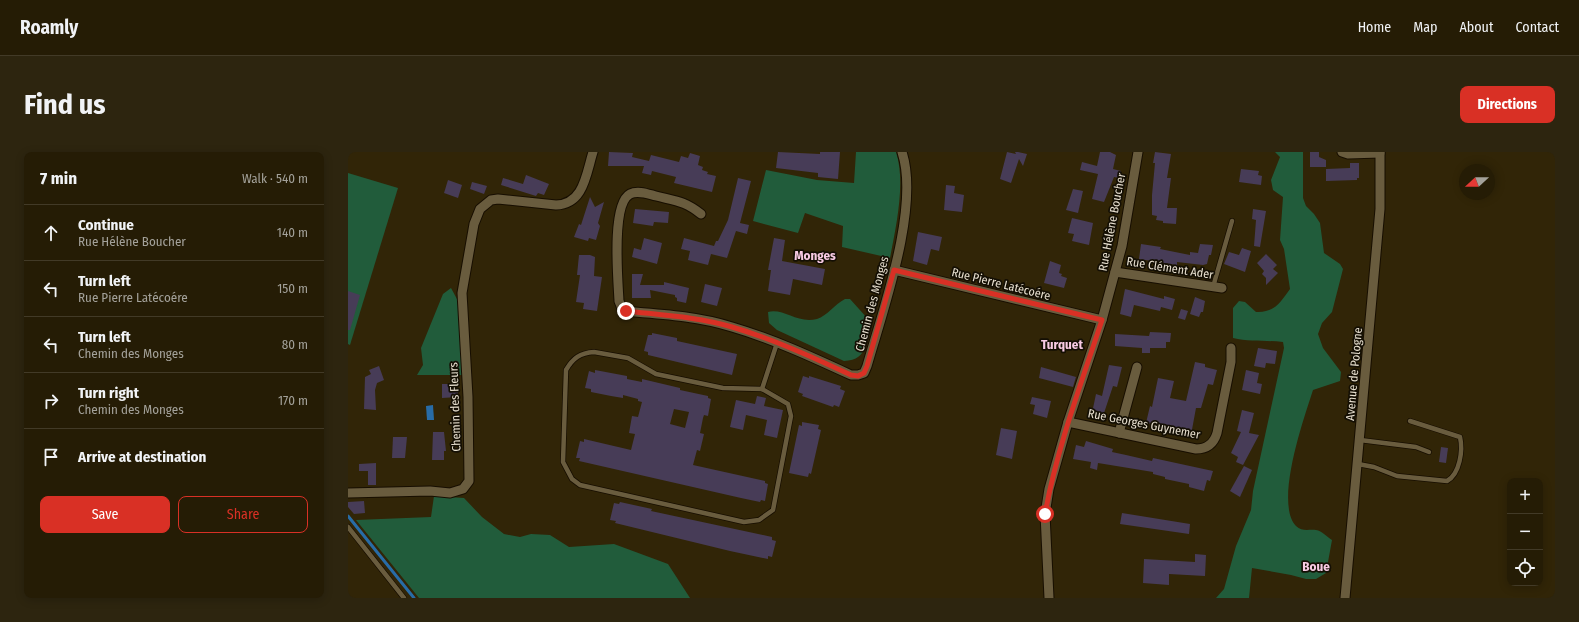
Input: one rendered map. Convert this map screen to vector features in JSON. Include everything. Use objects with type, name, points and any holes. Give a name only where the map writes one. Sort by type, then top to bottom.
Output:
[{"type":"street","name":"Chemin des Fleurs","points":[[348,493],[430,491],[450,493],[463,489],[469,480],[468,397],[462,293],[474,224],[480,209],[491,200],[498,199],[556,205],[564,205],[572,202],[582,190],[594,152]]},
{"type":"street","name":"Chemin des Monges","points":[[701,214],[687,204],[637,192],[628,195],[623,201],[618,219],[618,301],[623,311],[694,319],[731,326],[777,343],[851,375],[858,376],[864,373],[894,270],[905,216],[906,170],[902,152]]},
{"type":"street","name":"Rue Hélène Boucher","points":[[1049,598],[1045,514],[1049,489],[1068,422],[1102,320],[1122,246],[1138,152]]},
{"type":"street","points":[[1342,152],[1368,154],[1380,152]]},
{"type":"street","name":"Avenue de Pologne","points":[[1345,598],[1380,209],[1380,152]]},
{"type":"street","name":"Rue Pierre Latécoére","points":[[894,270],[1102,320]]},
{"type":"street","name":"Rue Clément Ader","points":[[1115,272],[1217,288]]},
{"type":"street","name":"Rue Georges Guynemer","points":[[1068,422],[1196,449],[1208,447],[1212,443],[1217,433],[1231,362],[1231,348]]},
{"type":"street","points":[[1119,432],[1137,367]]},
{"type":"lane","points":[[1217,288],[1232,221]]},
{"type":"lane","points":[[762,389],[777,343]]},
{"type":"lane","points":[[594,352],[628,358],[656,374],[723,388],[762,389],[788,404],[791,416],[773,510],[758,520],[744,522],[580,485],[572,479],[563,462],[566,370],[570,362],[584,353],[594,352]]},
{"type":"lane","points":[[1358,464],[1374,467],[1397,476],[1447,481],[1452,478],[1457,469],[1460,437],[1410,421]]},
{"type":"lane","points":[[1360,440],[1416,447],[1429,452]]},
{"type":"lane","points":[[348,527],[404,598]]},
{"type":"green space","points":[[856,152],[896,152],[899,164],[900,191],[890,258],[842,247],[843,226],[805,213],[798,233],[753,221],[766,170],[817,180],[854,183]]},
{"type":"green space","points":[[1275,152],[1303,152],[1303,198],[1306,206],[1320,223],[1324,253],[1340,264],[1343,269],[1332,312],[1322,323],[1318,334],[1323,348],[1341,372],[1340,381],[1313,390],[1303,420],[1293,460],[1289,480],[1288,499],[1290,515],[1298,528],[1303,530],[1318,531],[1332,540],[1326,573],[1316,579],[1306,579],[1252,568],[1249,598],[1216,598],[1224,589],[1236,546],[1251,510],[1253,491],[1284,348],[1283,342],[1233,338],[1233,308],[1239,301],[1245,302],[1256,312],[1268,311],[1280,303],[1290,289],[1284,249],[1280,240],[1283,197],[1273,190],[1271,180],[1280,157]]},
{"type":"green space","points":[[348,173],[398,188],[350,345],[348,344]]},
{"type":"green space","points":[[451,288],[458,301],[464,375],[417,375],[423,365],[421,348],[443,294]]},
{"type":"green space","points":[[845,299],[850,299],[868,319],[865,347],[858,357],[852,360],[844,361],[777,330],[769,323],[768,312],[780,312],[797,318],[810,320],[817,319]]},
{"type":"green space","points":[[434,496],[464,498],[482,517],[504,534],[520,537],[531,534],[550,535],[569,547],[614,544],[668,564],[690,598],[419,598],[356,520],[431,517]]},
{"type":"water","points":[[433,405],[434,420],[427,420],[426,406]]},
{"type":"building","points":[[609,152],[633,153],[632,157],[649,161],[651,155],[679,162],[681,156],[688,158],[690,153],[700,156],[698,165],[703,167],[702,170],[708,172],[707,174],[716,176],[712,192],[674,183],[676,177],[652,171],[651,175],[642,173],[644,166],[608,166]]},
{"type":"building","points":[[778,152],[820,154],[820,152],[840,152],[838,179],[818,177],[818,173],[776,168]]},
{"type":"building","points":[[1007,152],[1027,154],[1023,166],[1019,159],[1011,183],[1000,179]]},
{"type":"building","points":[[1100,152],[1110,152],[1116,155],[1113,169],[1121,171],[1119,178],[1114,177],[1104,202],[1092,199],[1098,174],[1080,170],[1082,162],[1097,166]]},
{"type":"building","points":[[1155,152],[1171,154],[1167,178],[1171,178],[1167,208],[1177,208],[1176,224],[1163,223],[1163,221],[1156,220],[1157,216],[1152,215],[1155,163],[1153,163]]},
{"type":"building","points":[[1310,152],[1319,152],[1319,157],[1326,160],[1326,167],[1310,167]]},
{"type":"building","points":[[1350,163],[1359,163],[1359,178],[1357,178],[1357,180],[1326,181],[1326,169],[1350,168]]},
{"type":"building","points":[[1241,169],[1259,171],[1258,175],[1262,176],[1261,185],[1239,182]]},
{"type":"building","points":[[526,175],[549,184],[544,195],[538,193],[536,196],[501,185],[503,178],[523,184]]},
{"type":"building","points":[[738,178],[751,181],[740,223],[749,225],[747,234],[736,231],[727,258],[711,254],[708,265],[688,260],[690,251],[681,249],[684,238],[714,246],[716,241],[718,241],[728,220]]},
{"type":"building","points":[[448,180],[462,185],[458,198],[444,193]]},
{"type":"building","points":[[472,182],[487,186],[484,194],[470,189]]},
{"type":"building","points":[[946,185],[955,186],[954,193],[964,195],[962,212],[944,210]]},
{"type":"building","points":[[1073,189],[1083,191],[1078,213],[1066,210]]},
{"type":"building","points":[[590,197],[595,207],[604,202],[598,223],[600,226],[596,240],[589,238],[588,241],[574,237],[579,224],[581,225]]},
{"type":"building","points":[[635,209],[669,212],[668,223],[654,222],[653,226],[633,223]]},
{"type":"building","points":[[1253,209],[1266,211],[1260,247],[1254,246],[1256,220],[1252,219]]},
{"type":"building","points":[[1072,218],[1093,223],[1089,245],[1072,241],[1074,234],[1068,233]]},
{"type":"building","points":[[918,232],[942,237],[939,251],[931,249],[927,265],[913,261]]},
{"type":"building","points":[[644,238],[662,243],[657,264],[632,257],[634,248],[641,250]]},
{"type":"building","points":[[774,238],[785,240],[782,261],[825,269],[822,285],[793,279],[790,295],[768,291],[771,270],[768,270]]},
{"type":"building","points":[[1141,244],[1161,247],[1160,249],[1190,255],[1190,252],[1198,253],[1200,244],[1213,245],[1207,264],[1203,265],[1177,262],[1177,265],[1139,259]]},
{"type":"building","points":[[1242,248],[1251,251],[1245,272],[1224,264],[1229,252],[1239,255]]},
{"type":"building","points":[[1266,254],[1277,265],[1273,269],[1278,273],[1266,285],[1266,278],[1262,274],[1264,271],[1257,263]]},
{"type":"building","points":[[579,255],[590,255],[595,257],[594,276],[602,277],[597,311],[583,309],[584,303],[576,302],[580,275],[577,275]]},
{"type":"building","points":[[1050,261],[1061,265],[1059,273],[1062,274],[1061,276],[1067,278],[1064,288],[1044,283]]},
{"type":"building","points":[[632,274],[643,274],[640,285],[664,285],[664,282],[689,288],[686,303],[677,301],[675,295],[650,290],[651,298],[632,298]]},
{"type":"building","points":[[705,284],[722,288],[717,306],[701,302]]},
{"type":"building","points":[[1125,289],[1164,299],[1164,296],[1175,299],[1172,310],[1161,307],[1160,311],[1134,305],[1131,317],[1120,314]]},
{"type":"building","points":[[348,291],[360,295],[350,330],[348,330]]},
{"type":"building","points":[[1195,297],[1205,301],[1203,312],[1201,312],[1199,317],[1190,314]]},
{"type":"building","points":[[1181,309],[1188,311],[1185,320],[1178,318]]},
{"type":"building","points":[[1150,332],[1171,333],[1170,342],[1166,342],[1166,348],[1150,348],[1150,353],[1142,353],[1142,348],[1115,346],[1115,334],[1149,336]]},
{"type":"building","points":[[652,333],[677,338],[677,341],[737,354],[732,375],[648,355],[648,352],[644,351],[648,335],[652,335]]},
{"type":"building","points":[[1258,348],[1277,351],[1275,364],[1266,363],[1265,368],[1254,366]]},
{"type":"building","points":[[1195,362],[1205,364],[1205,367],[1217,370],[1213,385],[1208,384],[1201,408],[1196,408],[1191,435],[1146,423],[1150,406],[1152,407],[1158,378],[1174,381],[1170,398],[1186,401]]},
{"type":"building","points":[[1109,365],[1122,367],[1117,387],[1113,386],[1103,416],[1092,413],[1096,394],[1102,396]]},
{"type":"building","points":[[379,366],[384,380],[377,383],[375,390],[376,410],[364,409],[365,377],[371,374],[369,370]]},
{"type":"building","points":[[1041,367],[1076,377],[1073,387],[1039,378]]},
{"type":"building","points":[[595,370],[627,376],[627,379],[642,382],[642,379],[708,396],[708,398],[711,399],[708,416],[704,415],[703,418],[700,433],[704,434],[700,451],[697,450],[693,465],[765,481],[765,483],[768,484],[765,501],[761,500],[760,502],[741,498],[579,461],[580,458],[576,458],[580,441],[584,442],[584,439],[631,450],[635,434],[629,433],[632,416],[638,417],[642,402],[638,401],[638,399],[623,395],[623,398],[591,392],[591,389],[585,388],[589,371],[595,373]],"holes":[[[674,409],[689,412],[685,428],[670,424]]]},
{"type":"building","points":[[1246,370],[1259,373],[1257,383],[1262,384],[1260,394],[1242,390]]},
{"type":"building","points":[[803,376],[809,378],[809,376],[841,386],[840,389],[845,391],[839,407],[834,405],[833,407],[802,396],[803,394],[798,392]]},
{"type":"building","points":[[442,384],[452,384],[453,389],[458,389],[458,397],[442,398]]},
{"type":"building","points":[[757,396],[766,398],[764,406],[783,410],[777,438],[764,435],[767,420],[746,415],[743,430],[730,427],[736,400],[755,404]]},
{"type":"building","points":[[1032,397],[1051,401],[1047,418],[1033,414],[1035,405],[1030,404]]},
{"type":"building","points":[[1242,410],[1254,413],[1249,433],[1259,435],[1243,465],[1236,462],[1238,457],[1231,453],[1241,432],[1237,431]]},
{"type":"building","points":[[802,422],[819,425],[818,429],[821,430],[811,474],[809,473],[808,477],[789,473],[799,425],[802,426]]},
{"type":"building","points":[[1001,428],[1017,431],[1012,459],[996,455]]},
{"type":"building","points":[[433,432],[444,432],[446,451],[444,451],[444,460],[432,460]]},
{"type":"building","points":[[393,437],[407,437],[405,458],[392,458]]},
{"type":"building","points":[[1086,441],[1113,449],[1112,452],[1152,461],[1153,458],[1213,471],[1210,481],[1207,480],[1204,491],[1189,487],[1189,484],[1165,479],[1165,477],[1153,474],[1153,472],[1098,463],[1097,470],[1090,468],[1091,462],[1073,459],[1076,445],[1084,447]]},
{"type":"building","points":[[1441,447],[1448,448],[1446,463],[1439,462]]},
{"type":"building","points":[[376,463],[376,485],[368,485],[368,471],[359,471],[359,464]]},
{"type":"building","points":[[1244,466],[1252,470],[1240,497],[1230,491]]},
{"type":"building","points":[[364,501],[365,513],[354,514],[348,507],[348,502]]},
{"type":"building","points":[[620,502],[652,509],[651,511],[772,537],[772,540],[776,541],[772,557],[768,556],[768,559],[730,551],[615,523],[616,521],[610,520],[614,503],[619,504]]},
{"type":"building","points":[[1122,513],[1190,524],[1189,534],[1120,524]]},
{"type":"building","points":[[1195,554],[1206,555],[1205,576],[1169,574],[1169,585],[1143,583],[1144,559],[1195,562]]},
{"type":"waterway","points":[[348,516],[414,598]]},
{"type":"district","name":"Monges","points":[[815,255]]},
{"type":"district","name":"Turquet","points":[[1062,344]]},
{"type":"district","name":"Boue","points":[[1316,566]]},
{"type":"route","points":[[626,311],[694,319],[731,326],[795,349],[851,375],[858,376],[864,373],[867,366],[894,270],[1102,320],[1068,422],[1049,489],[1045,514]]}]
